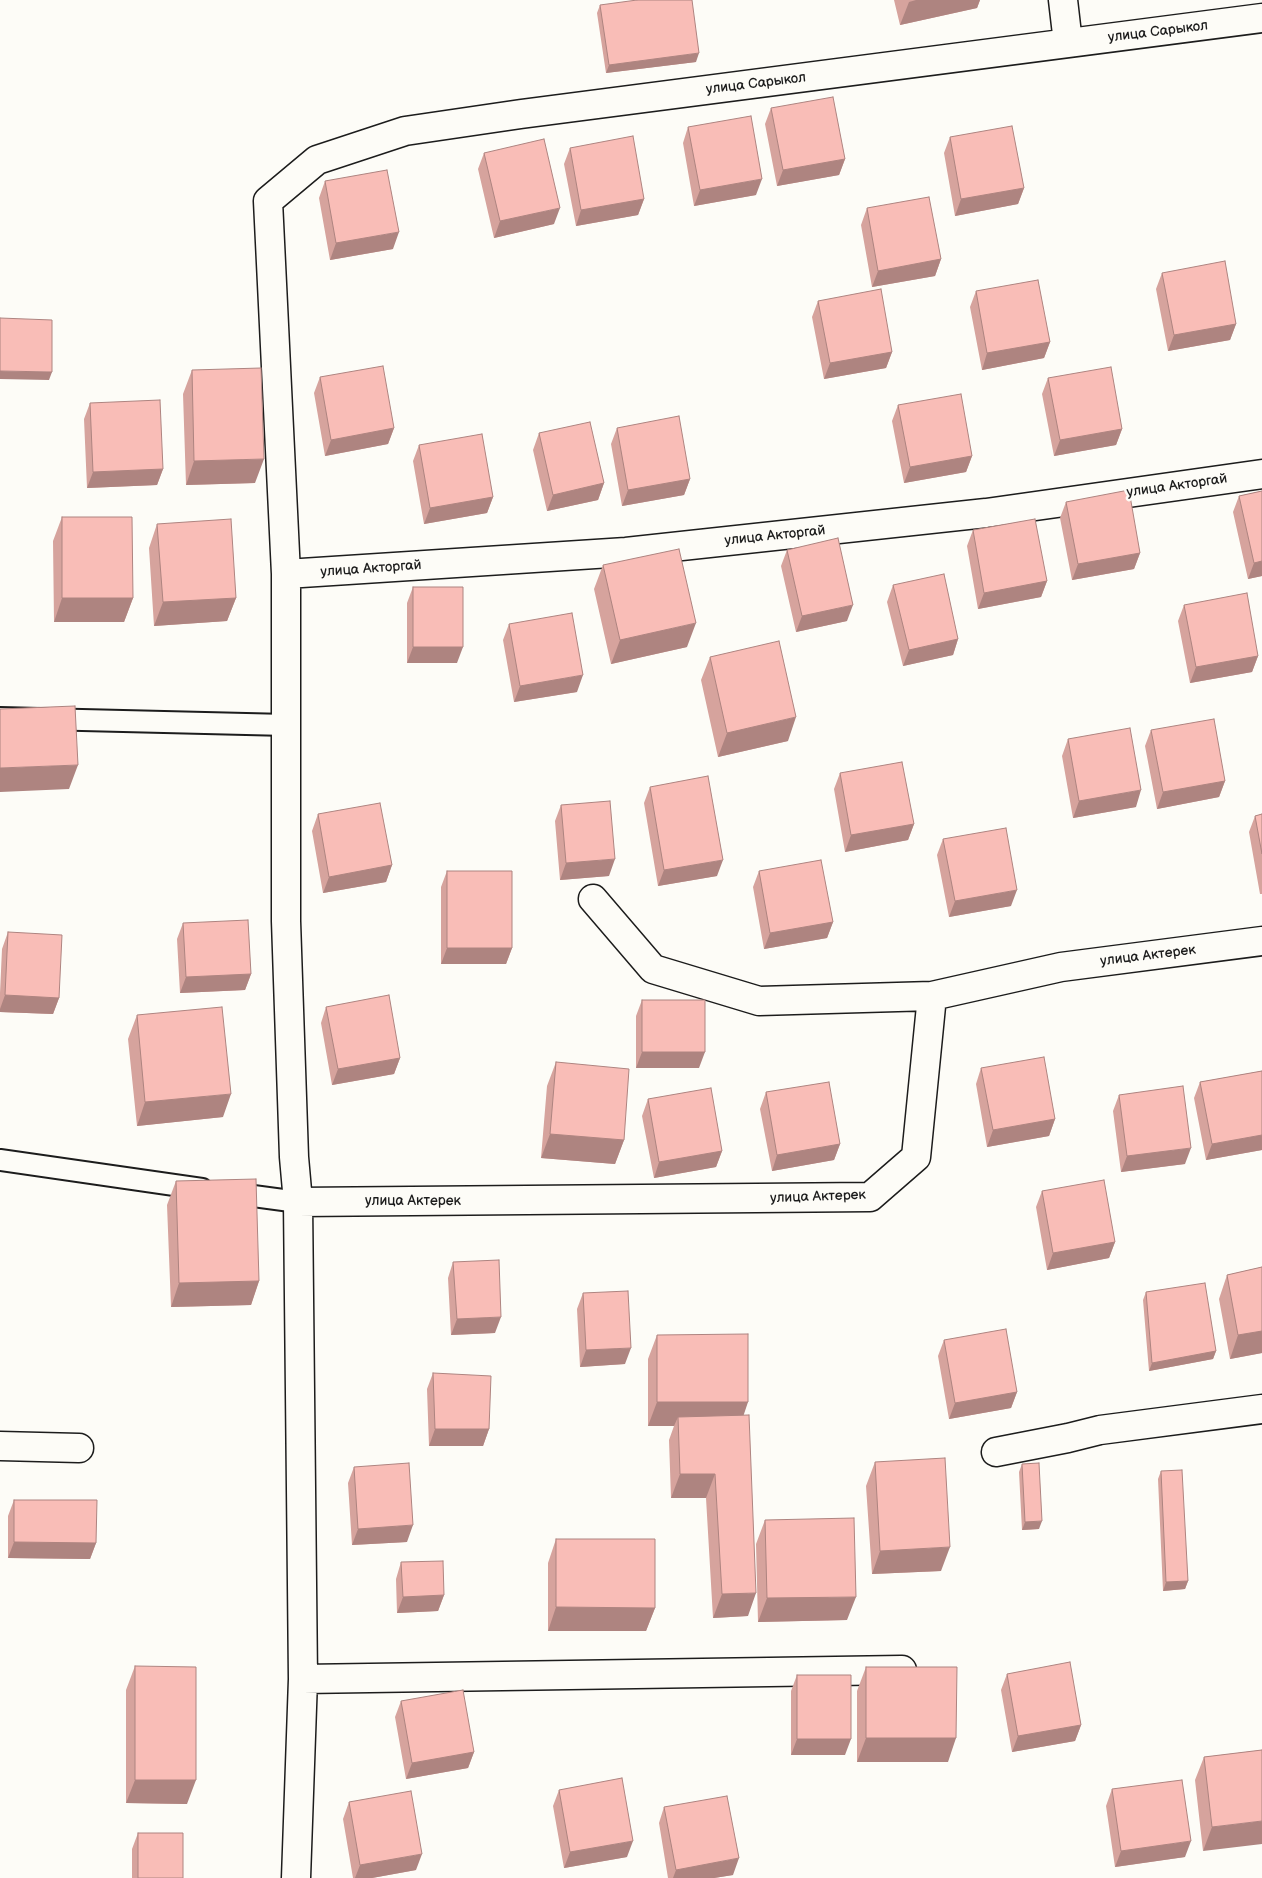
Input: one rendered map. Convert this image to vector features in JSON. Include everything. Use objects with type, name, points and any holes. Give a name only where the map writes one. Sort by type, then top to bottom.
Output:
[{"type":"street","points":[[1063,0],[1068,43]]},
{"type":"street","name":"улица Сарыкол","points":[[286,574],[268,201],[316,160],[405,131],[520,114],[1262,18]]},
{"type":"street","name":"улица Акторгай","points":[[286,574],[626,552],[986,513],[1262,474]]},
{"type":"street","points":[[286,574],[286,921],[294,1157],[298,1202],[304,1679],[296,1878]]},
{"type":"street","points":[[593,899],[653,969],[759,1002],[932,996]]},
{"type":"street","name":"улица Актерек","points":[[298,1202],[870,1197],[916,1157],[932,996],[1061,967],[1262,942]]},
{"type":"street","points":[[996,1452],[1100,1430],[1262,1409]]},
{"type":"street","points":[[0,1446],[79,1448]]},
{"type":"street","points":[[304,1679],[927,1669]]},
{"type":"lane","points":[[0,718],[287,725]]},
{"type":"lane","points":[[0,1160],[298,1202]]},
{"type":"building","points":[[637,0],[692,0],[699,53],[609,65],[600,5]]},
{"type":"building","points":[[833,97],[845,159],[783,170],[771,108]]},
{"type":"building","points":[[751,116],[762,179],[700,190],[688,127]]},
{"type":"building","points":[[1012,126],[1024,188],[961,199],[950,137]]},
{"type":"building","points":[[633,136],[644,199],[581,210],[570,148]]},
{"type":"building","points":[[544,139],[560,208],[500,221],[484,153]]},
{"type":"building","points":[[387,170],[399,232],[336,243],[325,181]]},
{"type":"building","points":[[929,197],[941,259],[878,271],[867,208]]},
{"type":"building","points":[[1225,261],[1236,324],[1174,335],[1162,273]]},
{"type":"building","points":[[1038,280],[1050,342],[987,353],[976,291]]},
{"type":"building","points":[[881,289],[892,352],[830,363],[818,301]]},
{"type":"building","points":[[0,318],[52,320],[52,372],[0,371]]},
{"type":"building","points":[[383,366],[394,428],[331,440],[320,377]]},
{"type":"building","points":[[1111,367],[1122,429],[1060,440],[1048,378]]},
{"type":"building","points":[[261,368],[264,459],[194,461],[192,370]]},
{"type":"building","points":[[961,394],[972,456],[910,467],[898,405]]},
{"type":"building","points":[[160,400],[163,469],[93,472],[90,403]]},
{"type":"building","points":[[679,416],[690,479],[628,490],[617,428]]},
{"type":"building","points":[[590,422],[604,483],[553,495],[539,433]]},
{"type":"building","points":[[482,434],[493,497],[430,508],[419,445]]},
{"type":"building","points":[[1129,490],[1140,553],[1078,564],[1066,502]]},
{"type":"building","points":[[1262,491],[1262,561],[1254,563],[1239,496]]},
{"type":"building","points":[[62,517],[132,517],[133,598],[62,598]]},
{"type":"building","points":[[231,519],[236,598],[163,602],[157,524]]},
{"type":"building","points":[[1035,519],[1047,581],[984,593],[973,530]]},
{"type":"building","points":[[838,538],[853,605],[802,616],[787,550]]},
{"type":"building","points":[[679,549],[696,623],[620,640],[603,565]]},
{"type":"building","points":[[944,574],[958,639],[909,650],[893,585]]},
{"type":"building","points":[[413,587],[463,587],[463,647],[413,647]]},
{"type":"building","points":[[1247,593],[1258,656],[1196,667],[1184,605]]},
{"type":"building","points":[[572,613],[583,675],[520,686],[509,624]]},
{"type":"building","points":[[779,641],[796,717],[727,733],[710,657]]},
{"type":"building","points":[[75,706],[78,765],[0,768],[0,709]]},
{"type":"building","points":[[1214,719],[1225,781],[1163,792],[1151,730]]},
{"type":"building","points":[[1130,728],[1141,790],[1079,801],[1068,739]]},
{"type":"building","points":[[902,762],[914,824],[851,835],[840,773]]},
{"type":"building","points":[[708,776],[723,860],[664,870],[650,787]]},
{"type":"building","points":[[610,801],[615,859],[566,863],[561,805]]},
{"type":"building","points":[[380,803],[392,865],[329,877],[318,814]]},
{"type":"building","points":[[1262,814],[1262,854],[1255,816]]},
{"type":"building","points":[[1006,828],[1017,890],[955,901],[943,839]]},
{"type":"building","points":[[821,860],[833,922],[770,933],[759,871]]},
{"type":"building","points":[[447,871],[512,871],[512,948],[447,948]]},
{"type":"building","points":[[248,920],[251,974],[186,977],[183,923]]},
{"type":"building","points":[[8,932],[62,935],[59,998],[5,995]]},
{"type":"building","points":[[389,995],[400,1058],[338,1069],[326,1007]]},
{"type":"building","points":[[642,1000],[705,1000],[705,1052],[642,1052]]},
{"type":"building","points":[[222,1007],[231,1094],[145,1102],[137,1015]]},
{"type":"building","points":[[1044,1057],[1055,1119],[993,1130],[981,1068]]},
{"type":"building","points":[[556,1062],[629,1069],[624,1140],[550,1134]]},
{"type":"building","points":[[1262,1071],[1262,1135],[1212,1144],[1200,1082]]},
{"type":"building","points":[[829,1082],[840,1144],[777,1155],[766,1092]]},
{"type":"building","points":[[1183,1086],[1191,1148],[1127,1156],[1119,1095]]},
{"type":"building","points":[[711,1088],[722,1151],[659,1162],[648,1099]]},
{"type":"building","points":[[256,1179],[259,1281],[179,1283],[176,1181]]},
{"type":"building","points":[[1104,1180],[1115,1242],[1053,1253],[1042,1191]]},
{"type":"building","points":[[499,1260],[501,1317],[457,1319],[453,1262]]},
{"type":"building","points":[[1262,1267],[1262,1331],[1238,1335],[1227,1275]]},
{"type":"building","points":[[1205,1283],[1216,1351],[1152,1363],[1146,1292]]},
{"type":"building","points":[[628,1291],[631,1348],[586,1350],[583,1293]]},
{"type":"building","points":[[1006,1329],[1017,1392],[955,1403],[944,1340]]},
{"type":"building","points":[[748,1334],[748,1402],[657,1402],[657,1335]]},
{"type":"building","points":[[433,1373],[491,1376],[489,1429],[435,1429]]},
{"type":"building","points":[[749,1415],[756,1593],[722,1594],[715,1474],[680,1474],[678,1417]]},
{"type":"building","points":[[945,1458],[950,1547],[880,1551],[875,1462]]},
{"type":"building","points":[[409,1463],[413,1525],[358,1529],[354,1467]]},
{"type":"building","points":[[1039,1463],[1042,1521],[1025,1522],[1022,1464]]},
{"type":"building","points":[[1182,1470],[1188,1581],[1166,1582],[1161,1471]]},
{"type":"building","points":[[14,1500],[97,1500],[96,1543],[14,1542]]},
{"type":"building","points":[[854,1518],[856,1597],[767,1598],[765,1520]]},
{"type":"building","points":[[556,1539],[655,1539],[655,1608],[556,1607]]},
{"type":"building","points":[[443,1561],[444,1595],[403,1597],[401,1562]]},
{"type":"building","points":[[1070,1662],[1081,1725],[1018,1736],[1007,1674]]},
{"type":"building","points":[[135,1666],[196,1667],[196,1780],[135,1780]]},
{"type":"building","points":[[866,1667],[957,1667],[956,1738],[866,1738]]},
{"type":"building","points":[[797,1675],[851,1675],[851,1739],[797,1739]]},
{"type":"building","points":[[463,1690],[474,1752],[412,1763],[401,1701]]},
{"type":"building","points":[[1262,1750],[1262,1821],[1212,1827],[1204,1757]]},
{"type":"building","points":[[622,1778],[633,1841],[570,1852],[559,1790]]},
{"type":"building","points":[[1182,1780],[1191,1841],[1121,1851],[1112,1789]]},
{"type":"building","points":[[411,1791],[422,1854],[360,1865],[349,1802]]},
{"type":"building","points":[[727,1796],[739,1858],[676,1870],[664,1807]]},
{"type":"building","points":[[138,1833],[183,1833],[183,1878],[138,1878]]}]
